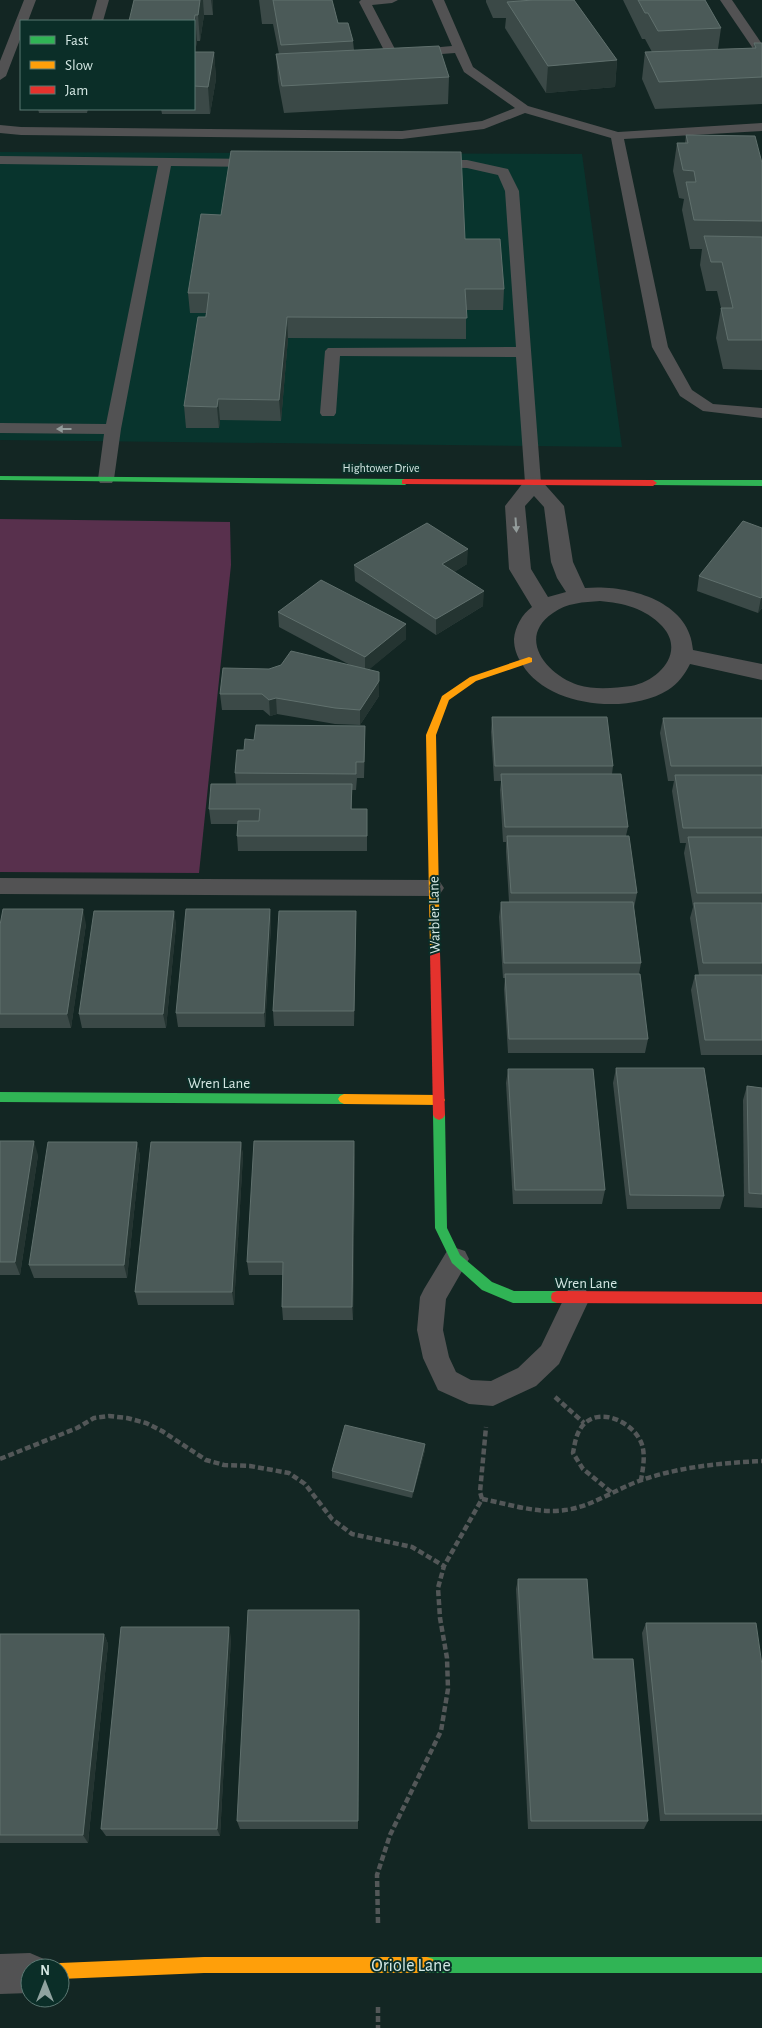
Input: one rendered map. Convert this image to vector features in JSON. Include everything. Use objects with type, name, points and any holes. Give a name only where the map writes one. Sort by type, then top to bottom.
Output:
[{"type":"street","name":"Hightower Drive","points":[[0,478],[533,483],[762,482]]},
{"type":"street","points":[[544,608],[520,569],[518,551],[515,506],[533,483],[554,506],[562,562],[568,578],[579,596]]},
{"type":"street","points":[[600,594],[627,598],[651,607],[670,620],[681,637],[683,655],[675,673],[656,687],[629,695],[599,696],[570,690],[545,677],[529,660],[524,641],[529,623],[544,608],[558,601],[579,596],[600,594]]},
{"type":"street","points":[[683,655],[762,672]]},
{"type":"street","name":"Warbler Lane","points":[[441,1228],[431,735],[445,698],[473,679],[529,660]]},
{"type":"street","name":"Wren Lane","points":[[0,1097],[439,1100]]},
{"type":"street","name":"Wren Lane","points":[[441,1228],[456,1259],[487,1286],[513,1298],[762,1298]]},
{"type":"street","name":"Oriole Lane","points":[[70,1972],[204,1966],[762,1966]]},
{"type":"street","points":[[0,1974],[20,1973]]},
{"type":"lane","points":[[23,20],[30,0]]},
{"type":"lane","points":[[98,20],[103,0]]},
{"type":"lane","points":[[392,0],[365,2],[392,55],[459,50]]},
{"type":"lane","points":[[438,0],[468,69],[524,109],[617,136],[762,127]]},
{"type":"lane","points":[[726,0],[758,47],[762,48]]},
{"type":"lane","points":[[0,76],[20,27]]},
{"type":"lane","points":[[6,62],[20,62]]},
{"type":"lane","points":[[0,129],[21,132],[402,135],[484,125],[524,109]]},
{"type":"lane","points":[[617,136],[660,347],[686,393],[709,408],[762,413]]},
{"type":"lane","points":[[0,160],[273,163]]},
{"type":"lane","points":[[106,479],[113,429],[165,162]]},
{"type":"lane","points":[[418,164],[467,164],[503,172],[512,191],[533,483]]},
{"type":"lane","points":[[328,413],[332,351],[524,352]]},
{"type":"lane","points":[[0,428],[113,429]]},
{"type":"lane","points":[[0,886],[433,888]]},
{"type":"lane","points":[[456,1259],[433,1297],[430,1330],[436,1358],[448,1381],[469,1392],[494,1394],[527,1377],[550,1355],[577,1298]]},
{"type":"path","points":[[378,2028],[377,1875],[390,1835],[441,1731],[448,1689],[447,1658],[440,1618],[438,1588],[444,1566],[482,1499],[480,1492],[487,1394]]},
{"type":"path","points":[[0,1459],[77,1428],[94,1418],[109,1416],[126,1418],[146,1423],[162,1431],[206,1460],[224,1465],[250,1466],[289,1473],[306,1484],[332,1519],[352,1534],[412,1547],[444,1566]]},
{"type":"path","points":[[611,1492],[583,1468],[573,1453],[576,1436],[584,1423],[600,1417],[616,1418],[630,1428],[641,1440],[645,1460],[641,1480]]},
{"type":"path","points":[[482,1499],[537,1510],[566,1510],[641,1480],[685,1468],[762,1461]]},
{"type":"shaded area","points":[[0,152],[582,154],[622,447],[0,440]]},
{"type":"shaded area","points":[[0,519],[230,522],[231,565],[199,873],[0,872]]},
{"type":"building","points":[[134,0],[200,0],[198,15],[195,15],[194,20],[129,20]]},
{"type":"building","points":[[273,0],[332,0],[338,23],[348,23],[353,41],[281,45]]},
{"type":"building","points":[[574,0],[617,60],[548,66],[507,2]]},
{"type":"building","points":[[638,0],[705,0],[721,28],[658,31]]},
{"type":"building","points":[[754,43],[762,43],[762,77],[659,82],[645,52],[756,48]]},
{"type":"building","points":[[439,46],[449,77],[282,86],[276,54]]},
{"type":"building","points":[[195,52],[214,52],[208,87],[195,86]]},
{"type":"building","points":[[686,135],[755,136],[762,163],[762,221],[694,220],[686,182],[696,182],[694,171],[683,170],[677,143],[688,143]]},
{"type":"building","points":[[231,151],[461,152],[465,239],[500,239],[504,289],[465,289],[467,318],[287,317],[279,400],[218,399],[217,407],[184,406],[198,317],[206,317],[209,293],[188,293],[201,214],[221,215]]},
{"type":"building","points":[[704,236],[762,237],[762,340],[728,340],[721,308],[733,308],[722,262],[711,262]]},
{"type":"building","points":[[743,521],[762,528],[761,598],[699,576]]},
{"type":"building","points":[[427,523],[468,549],[442,564],[484,591],[436,619],[354,565]]},
{"type":"building","points":[[321,580],[406,624],[365,657],[278,612]]},
{"type":"building","points":[[291,651],[379,672],[379,681],[360,710],[335,708],[276,698],[269,700],[262,694],[220,694],[223,668],[269,669],[281,665]]},
{"type":"building","points":[[492,717],[607,717],[613,766],[495,766]]},
{"type":"building","points":[[663,718],[762,718],[762,766],[671,766]]},
{"type":"building","points":[[256,725],[365,726],[364,762],[356,762],[356,774],[235,773],[237,750],[244,750],[245,739],[254,740]]},
{"type":"building","points":[[501,774],[621,774],[628,827],[505,827]]},
{"type":"building","points":[[675,775],[762,775],[762,828],[683,828]]},
{"type":"building","points":[[211,784],[352,784],[351,809],[367,809],[367,836],[237,836],[238,821],[259,821],[260,809],[209,809]]},
{"type":"building","points":[[507,836],[629,836],[637,893],[511,893]]},
{"type":"building","points":[[688,837],[762,837],[762,893],[697,893]]},
{"type":"building","points":[[501,902],[633,902],[641,963],[504,963]]},
{"type":"building","points":[[694,903],[762,903],[762,963],[703,963]]},
{"type":"building","points":[[3,909],[83,909],[67,1014],[0,1014],[0,925]]},
{"type":"building","points":[[186,909],[270,909],[264,1013],[176,1013]]},
{"type":"building","points":[[94,911],[174,911],[163,1014],[79,1014]]},
{"type":"building","points":[[279,911],[356,911],[354,1011],[273,1011]]},
{"type":"building","points":[[505,974],[640,974],[648,1039],[509,1039]]},
{"type":"building","points":[[695,975],[762,975],[762,1040],[705,1040]]},
{"type":"building","points":[[616,1068],[704,1068],[724,1196],[630,1195]]},
{"type":"building","points":[[508,1069],[593,1069],[605,1190],[515,1190]]},
{"type":"building","points":[[747,1086],[762,1088],[762,1194],[749,1193]]},
{"type":"building","points":[[0,1141],[34,1141],[15,1262],[0,1262]]},
{"type":"building","points":[[254,1141],[354,1141],[352,1307],[282,1307],[283,1262],[247,1262]]},
{"type":"building","points":[[48,1142],[137,1142],[124,1265],[29,1265]]},
{"type":"building","points":[[151,1142],[241,1142],[232,1292],[135,1292]]},
{"type":"building","points":[[345,1425],[425,1444],[413,1492],[332,1471]]},
{"type":"building","points":[[518,1579],[587,1579],[593,1659],[633,1659],[648,1821],[531,1821]]},
{"type":"building","points":[[248,1610],[359,1610],[358,1821],[237,1821]]},
{"type":"building","points":[[646,1623],[756,1623],[762,1665],[762,1814],[665,1814]]},
{"type":"building","points":[[121,1627],[229,1627],[217,1829],[101,1829]]},
{"type":"building","points":[[0,1634],[104,1634],[83,1835],[0,1835]]},
{"type":"traffic: fast","points":[[0,478],[405,482]]},
{"type":"traffic: fast","points":[[653,483],[762,483]]},
{"type":"traffic: fast","points":[[0,1097],[344,1099]]},
{"type":"traffic: fast","points":[[439,1115],[441,1228],[456,1259],[487,1286],[513,1297],[557,1297]]},
{"type":"traffic: fast","points":[[427,1965],[762,1965]]},
{"type":"traffic: slow","points":[[435,952],[431,735],[445,698],[473,679],[529,660]]},
{"type":"traffic: slow","points":[[344,1099],[439,1100]]},
{"type":"traffic: slow","points":[[70,1971],[204,1965],[427,1965]]},
{"type":"traffic: jam","points":[[405,482],[653,483]]},
{"type":"traffic: jam","points":[[435,952],[439,1115]]},
{"type":"traffic: jam","points":[[557,1297],[762,1298]]}]
